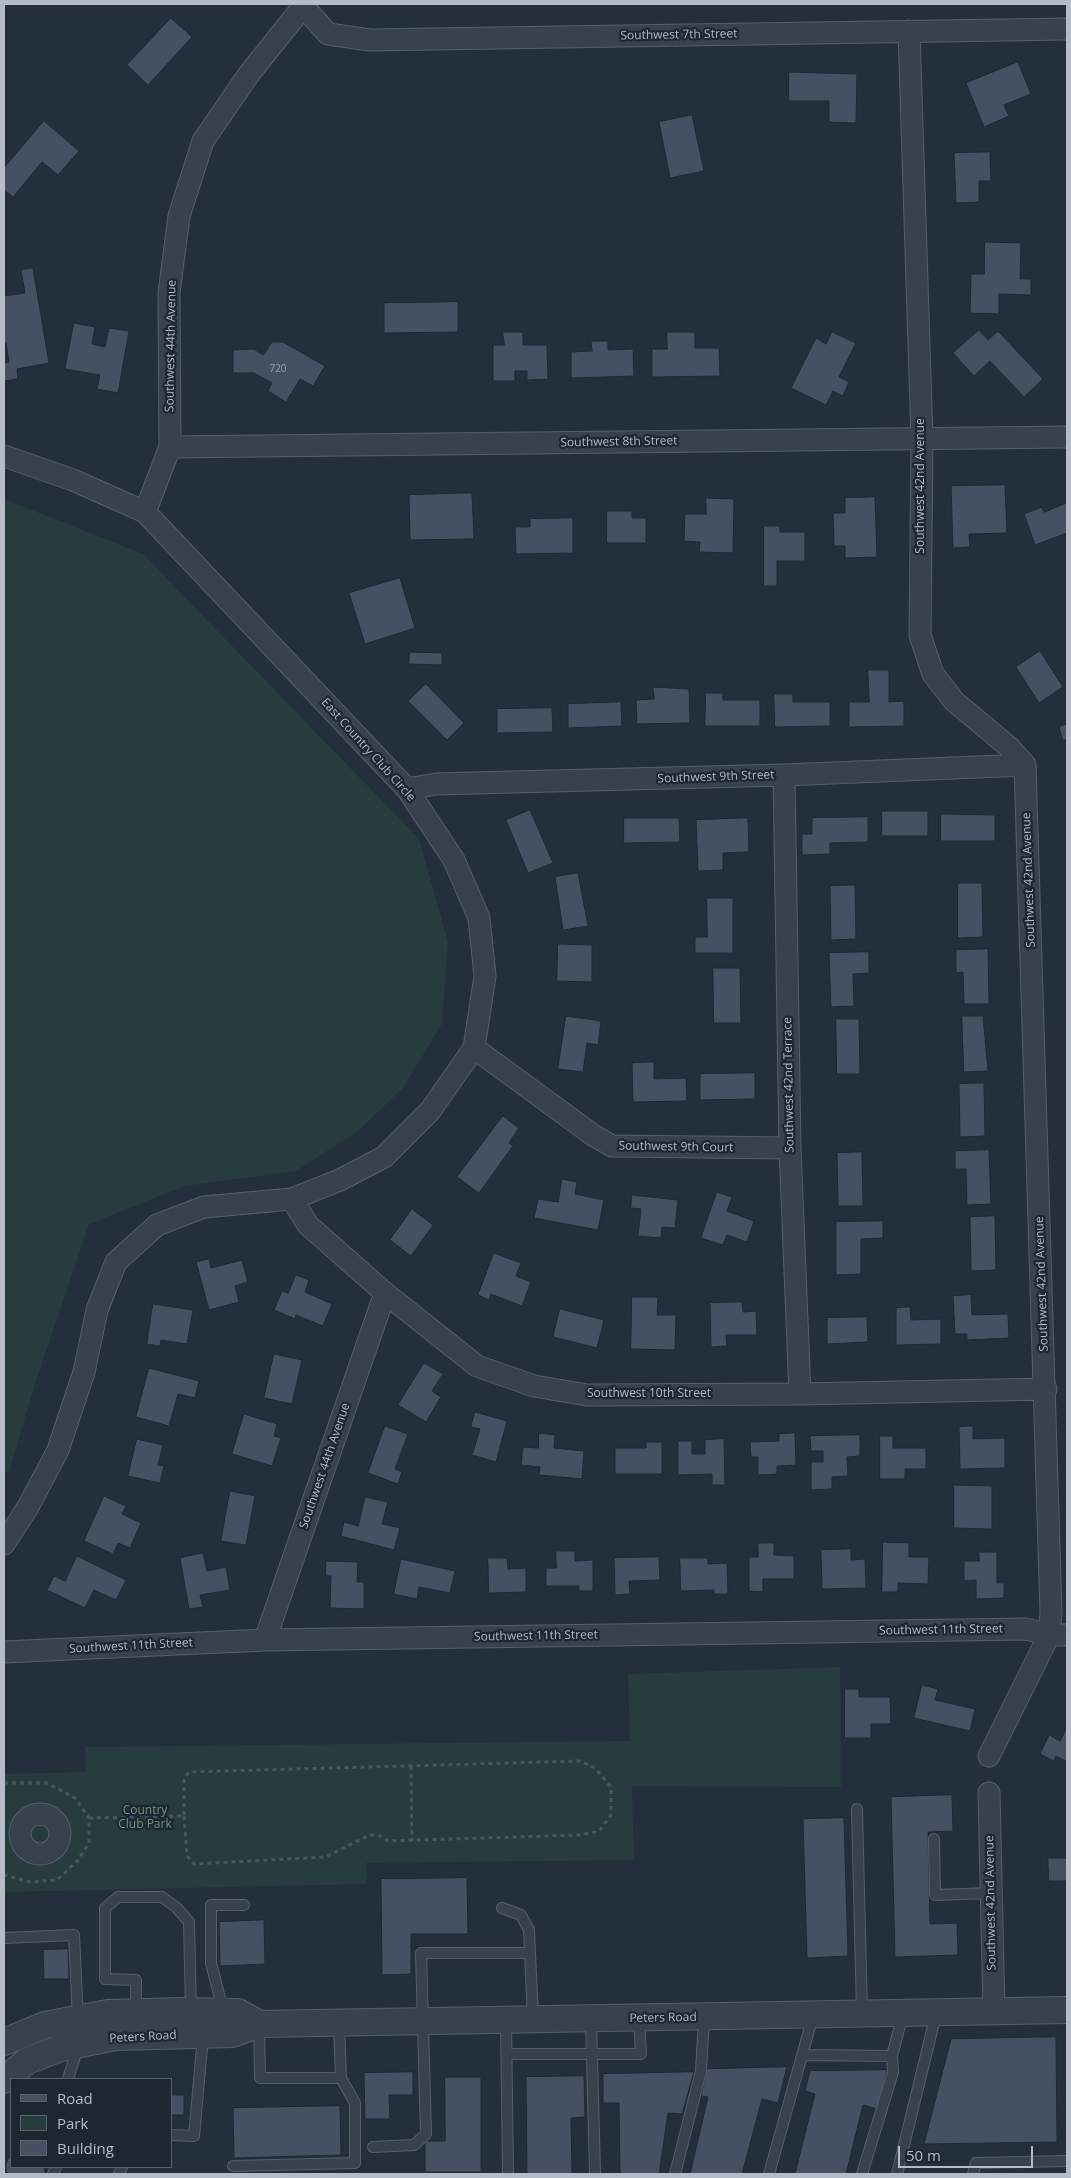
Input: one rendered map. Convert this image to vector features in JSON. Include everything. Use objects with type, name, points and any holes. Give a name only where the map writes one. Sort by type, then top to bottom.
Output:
[{"type":"street","name":"Southwest 7th Street","points":[[304,5],[328,34],[370,40],[1067,29]]},
{"type":"street","name":"Southwest 44th Avenue","points":[[145,512],[170,447],[169,293],[178,216],[203,141],[249,74],[304,5]]},
{"type":"street","name":"Southwest 42nd Avenue","points":[[909,31],[922,439],[920,635],[933,674],[954,701],[1010,748],[1026,765],[1046,1389],[1051,1613],[1058,1635],[989,1756]]},
{"type":"street","name":"Southwest 8th Street","points":[[170,447],[1067,437]]},
{"type":"street","name":"East Country Club Circle","points":[[4,456],[72,480],[145,512],[407,789],[454,860],[479,918],[485,976],[474,1048],[430,1110],[384,1157],[340,1180],[292,1199],[204,1207],[158,1225],[116,1262],[97,1310],[84,1372],[58,1450],[28,1507],[4,1544]]},
{"type":"street","name":"Southwest 9th Street","points":[[407,789],[436,784],[784,775],[1026,765]]},
{"type":"street","name":"Southwest 42nd Terrace","points":[[784,775],[790,1148],[800,1394]]},
{"type":"street","name":"Southwest 9th Court","points":[[474,1048],[593,1135],[612,1146],[790,1148]]},
{"type":"street","name":"Southwest 10th Street","points":[[292,1199],[308,1225],[385,1293],[477,1366],[534,1386],[587,1394],[800,1394],[1046,1389]]},
{"type":"street","name":"Southwest 44th Avenue","points":[[265,1640],[385,1293]]},
{"type":"street","name":"Southwest 11th Street","points":[[4,1652],[265,1640],[1026,1628],[1058,1635]]},
{"type":"street","name":"Southwest 42nd Avenue","points":[[989,1793],[994,2012]]},
{"type":"street","name":"Peters Road","points":[[4,2042],[46,2025],[115,2037],[232,2034],[259,2024],[1067,2010]]},
{"type":"street","name":"Peters Road","points":[[4,2080],[27,2061],[61,2048],[79,2031],[108,2013],[238,2012],[259,2024]]},
{"type":"lane","points":[[857,1809],[862,2014]]},
{"type":"lane","points":[[934,1838],[935,1896],[991,1893]]},
{"type":"lane","points":[[136,2012],[136,1980],[105,1979],[105,1908],[118,1897],[162,1897],[177,1908],[188,1922],[191,2011]]},
{"type":"lane","points":[[224,2011],[211,1963],[211,1905],[244,1905]]},
{"type":"lane","points":[[502,1908],[521,1915],[529,1930],[533,2020]]},
{"type":"lane","points":[[4,1938],[74,1935],[79,2031],[68,2078]]},
{"type":"lane","points":[[373,2146],[414,2145],[426,2134],[421,1953],[530,1953]]},
{"type":"lane","points":[[897,2174],[936,2013]]},
{"type":"lane","points":[[862,2174],[893,2072],[892,2056],[903,2014]]},
{"type":"lane","points":[[768,2174],[813,2015]]},
{"type":"lane","points":[[675,2174],[701,2071],[704,2017]]},
{"type":"lane","points":[[507,2054],[640,2054],[639,2018]]},
{"type":"lane","points":[[591,2019],[595,2174]]},
{"type":"lane","points":[[506,2020],[508,2174]]},
{"type":"lane","points":[[233,2166],[355,2163],[355,2102],[341,2078],[339,2023]]},
{"type":"lane","points":[[259,2024],[260,2078],[341,2078]]},
{"type":"lane","points":[[172,2135],[194,2136],[203,2035]]},
{"type":"lane","points":[[802,2055],[892,2056]]},
{"type":"lane","points":[[973,2174],[976,2163],[1067,2161]]},
{"type":"path","points":[[580,1761],[595,1768],[610,1787],[610,1815],[599,1831],[580,1835],[412,1841],[388,1841],[378,1835],[370,1835],[325,1857],[194,1864],[187,1856],[184,1816],[184,1780],[189,1772],[580,1761]]},
{"type":"path","points":[[411,1766],[412,1841]]},
{"type":"path","points":[[4,1783],[47,1783],[75,1798],[89,1818],[89,1843],[78,1860],[57,1880],[30,1882],[4,1875]]},
{"type":"path","points":[[89,1818],[184,1816]]},
{"type":"green space","points":[[4,499],[143,554],[419,839],[448,942],[442,1024],[402,1089],[358,1131],[296,1171],[184,1186],[89,1224],[34,1387],[10,1469],[4,1475]]},
{"type":"green space","name":"Country Club Park","points":[[840,1667],[841,1787],[632,1786],[634,1860],[366,1863],[367,1884],[4,1892],[4,1774],[86,1772],[85,1747],[630,1741],[628,1674]]},
{"type":"building","points":[[171,18],[192,37],[148,85],[127,65]]},
{"type":"building","points":[[1018,62],[1031,94],[1004,105],[1009,116],[984,127],[966,83]]},
{"type":"building","points":[[789,72],[857,74],[856,123],[829,122],[829,101],[789,101]]},
{"type":"building","points":[[692,115],[704,171],[670,178],[659,122]]},
{"type":"building","points":[[44,121],[79,151],[58,175],[42,162],[13,197],[4,190],[4,168]]},
{"type":"building","points":[[990,152],[991,181],[979,181],[979,202],[956,203],[954,153]]},
{"type":"building","points":[[985,242],[1021,243],[1020,279],[1031,279],[1031,295],[999,294],[999,314],[970,313],[971,274],[984,274]]},
{"type":"building","points":[[33,268],[49,363],[17,369],[18,379],[4,381],[4,363],[9,362],[6,343],[4,343],[4,296],[25,293],[21,270]]},
{"type":"building","points":[[458,302],[458,332],[384,333],[384,303]]},
{"type":"building","points":[[74,323],[95,327],[92,344],[105,347],[109,328],[129,331],[118,393],[97,389],[100,375],[65,369]]},
{"type":"building","points":[[979,330],[988,340],[998,331],[1043,379],[1024,397],[990,361],[974,376],[953,353]]},
{"type":"building","points":[[503,332],[523,332],[523,345],[547,345],[548,379],[527,380],[527,371],[515,371],[515,381],[493,381],[493,345],[504,345]]},
{"type":"building","points":[[667,332],[695,332],[695,348],[719,348],[720,376],[652,377],[652,349],[667,349]]},
{"type":"building","points":[[832,332],[856,343],[839,377],[849,382],[843,396],[833,391],[826,405],[791,388],[816,338],[826,344]]},
{"type":"building","points":[[591,341],[608,341],[608,350],[633,349],[634,376],[571,378],[571,352],[592,351]]},
{"type":"building","points":[[272,342],[283,342],[325,366],[313,386],[300,379],[286,402],[268,391],[272,383],[254,373],[233,373],[233,350],[254,349],[263,355]]},
{"type":"building","points":[[1005,485],[1007,533],[969,534],[970,547],[953,548],[951,486]]},
{"type":"building","points":[[472,493],[474,539],[410,540],[409,495]]},
{"type":"building","points":[[875,497],[877,557],[845,558],[845,546],[834,546],[833,513],[845,513],[845,498]]},
{"type":"building","points":[[706,498],[734,499],[733,553],[699,552],[700,542],[684,541],[685,514],[706,514]]},
{"type":"building","points":[[1067,503],[1067,533],[1035,545],[1024,514],[1042,507],[1044,512]]},
{"type":"building","points":[[607,511],[632,511],[632,518],[646,518],[646,543],[607,543]]},
{"type":"building","points":[[573,518],[573,553],[516,554],[515,527],[530,527],[530,519]]},
{"type":"building","points":[[764,526],[780,526],[780,532],[805,532],[805,561],[777,561],[777,586],[764,586]]},
{"type":"building","points":[[400,578],[415,628],[365,644],[349,593]]},
{"type":"building","points":[[1040,651],[1063,687],[1039,703],[1016,667]]},
{"type":"building","points":[[410,652],[442,653],[442,665],[409,664]]},
{"type":"building","points":[[868,670],[889,670],[889,702],[904,701],[904,726],[849,727],[849,702],[869,702]]},
{"type":"building","points":[[426,684],[464,723],[447,740],[408,701]]},
{"type":"building","points":[[653,687],[689,689],[690,723],[637,724],[636,700],[654,699]]},
{"type":"building","points":[[706,693],[723,693],[723,700],[760,700],[760,726],[705,726]]},
{"type":"building","points":[[774,694],[793,694],[793,702],[830,702],[830,726],[775,727]]},
{"type":"building","points":[[621,702],[622,726],[568,728],[568,704]]},
{"type":"building","points":[[552,708],[553,732],[497,733],[497,709]]},
{"type":"building","points":[[1067,724],[1067,739],[1063,741],[1059,727]]},
{"type":"building","points":[[530,810],[553,863],[528,873],[506,820]]},
{"type":"building","points":[[882,811],[928,811],[928,836],[882,836]]},
{"type":"building","points":[[941,814],[995,815],[995,841],[941,841]]},
{"type":"building","points":[[868,817],[868,842],[830,843],[830,854],[802,855],[802,834],[812,834],[812,818]]},
{"type":"building","points":[[624,818],[679,818],[680,842],[624,843]]},
{"type":"building","points":[[748,818],[749,852],[723,853],[723,870],[698,871],[696,820]]},
{"type":"building","points":[[578,873],[588,926],[563,930],[555,877]]},
{"type":"building","points":[[958,883],[982,883],[983,937],[958,938]]},
{"type":"building","points":[[855,885],[856,939],[831,940],[830,886]]},
{"type":"building","points":[[707,898],[733,898],[733,953],[695,953],[695,937],[707,937]]},
{"type":"building","points":[[558,944],[592,945],[592,982],[557,981]]},
{"type":"building","points":[[988,949],[989,1004],[964,1004],[963,972],[956,973],[956,950]]},
{"type":"building","points":[[869,952],[869,973],[853,974],[854,1006],[831,1007],[829,953]]},
{"type":"building","points":[[713,968],[740,968],[741,1023],[714,1023]]},
{"type":"building","points":[[566,1016],[601,1021],[598,1045],[587,1043],[583,1072],[558,1069]]},
{"type":"building","points":[[962,1016],[983,1016],[988,1071],[964,1072]]},
{"type":"building","points":[[836,1019],[859,1019],[860,1074],[837,1074]]},
{"type":"building","points":[[654,1062],[654,1079],[686,1078],[687,1101],[633,1102],[632,1063]]},
{"type":"building","points":[[755,1073],[755,1099],[700,1100],[700,1074]]},
{"type":"building","points":[[984,1083],[985,1136],[960,1137],[959,1084]]},
{"type":"building","points":[[503,1116],[519,1128],[509,1143],[513,1146],[479,1193],[457,1177]]},
{"type":"building","points":[[989,1150],[991,1204],[967,1205],[966,1169],[955,1169],[955,1151]]},
{"type":"building","points":[[862,1152],[863,1206],[838,1206],[837,1153]]},
{"type":"building","points":[[562,1179],[577,1182],[575,1194],[604,1200],[598,1230],[534,1218],[538,1199],[558,1202]]},
{"type":"building","points":[[717,1192],[732,1197],[727,1211],[754,1221],[747,1242],[727,1235],[723,1245],[701,1238]]},
{"type":"building","points":[[632,1195],[678,1200],[675,1228],[662,1227],[661,1238],[638,1236],[641,1209],[631,1208]]},
{"type":"building","points":[[412,1209],[433,1225],[411,1256],[390,1240]]},
{"type":"building","points":[[995,1216],[996,1270],[971,1271],[970,1217]]},
{"type":"building","points":[[883,1221],[883,1238],[861,1239],[861,1274],[836,1275],[836,1222]]},
{"type":"building","points":[[494,1253],[521,1263],[516,1276],[531,1282],[522,1306],[491,1294],[489,1300],[478,1295]]},
{"type":"building","points":[[209,1259],[211,1268],[242,1260],[248,1282],[235,1286],[239,1302],[209,1310],[196,1262]]},
{"type":"building","points":[[296,1275],[309,1280],[305,1292],[332,1304],[323,1326],[296,1315],[295,1319],[274,1310],[282,1291],[288,1293]]},
{"type":"building","points":[[971,1295],[972,1315],[1008,1314],[1009,1338],[967,1340],[967,1334],[955,1334],[953,1296]]},
{"type":"building","points":[[632,1297],[658,1297],[657,1315],[676,1315],[675,1350],[631,1349]]},
{"type":"building","points":[[742,1302],[743,1312],[756,1311],[757,1335],[726,1335],[727,1346],[711,1347],[710,1303]]},
{"type":"building","points":[[153,1304],[193,1310],[187,1344],[161,1340],[160,1346],[147,1344]]},
{"type":"building","points":[[910,1307],[911,1320],[941,1319],[941,1344],[896,1345],[896,1308]]},
{"type":"building","points":[[560,1309],[604,1320],[597,1348],[553,1337]]},
{"type":"building","points":[[867,1317],[868,1342],[827,1344],[827,1318]]},
{"type":"building","points":[[274,1354],[302,1360],[292,1404],[264,1398]]},
{"type":"building","points":[[424,1363],[443,1374],[432,1391],[441,1397],[426,1422],[398,1405]]},
{"type":"building","points":[[149,1368],[199,1381],[195,1398],[178,1394],[169,1426],[136,1417]]},
{"type":"building","points":[[475,1412],[507,1421],[496,1462],[472,1455],[480,1429],[471,1427]]},
{"type":"building","points":[[244,1414],[277,1424],[274,1436],[281,1438],[272,1466],[232,1454]]},
{"type":"building","points":[[385,1426],[408,1434],[395,1469],[402,1472],[398,1484],[368,1473]]},
{"type":"building","points":[[973,1426],[973,1439],[1005,1438],[1005,1468],[960,1469],[959,1427]]},
{"type":"building","points":[[539,1433],[555,1435],[554,1448],[584,1451],[582,1479],[539,1475],[540,1467],[521,1465],[523,1447],[538,1448]]},
{"type":"building","points":[[795,1433],[796,1465],[777,1466],[777,1474],[758,1475],[758,1457],[751,1457],[750,1442],[779,1441],[779,1434]]},
{"type":"building","points":[[860,1435],[860,1456],[847,1457],[848,1476],[832,1477],[832,1489],[811,1490],[811,1462],[823,1462],[823,1451],[811,1451],[810,1436]]},
{"type":"building","points":[[880,1436],[893,1436],[893,1448],[926,1448],[926,1469],[905,1469],[905,1479],[880,1479]]},
{"type":"building","points":[[137,1439],[163,1445],[158,1465],[164,1466],[160,1483],[128,1476]]},
{"type":"building","points":[[724,1439],[725,1485],[712,1485],[712,1474],[678,1475],[678,1441],[692,1441],[692,1454],[705,1454],[705,1440]]},
{"type":"building","points":[[646,1442],[662,1442],[662,1474],[615,1474],[615,1448],[646,1448]]},
{"type":"building","points":[[954,1485],[992,1486],[992,1529],[954,1528]]},
{"type":"building","points":[[230,1491],[255,1496],[246,1545],[221,1541]]},
{"type":"building","points":[[104,1496],[126,1506],[122,1514],[141,1523],[130,1548],[118,1543],[113,1554],[84,1541]]},
{"type":"building","points":[[365,1497],[388,1502],[382,1524],[400,1528],[394,1550],[341,1536],[344,1522],[358,1526]]},
{"type":"building","points":[[883,1542],[909,1543],[909,1557],[929,1557],[928,1584],[898,1583],[898,1592],[882,1592]]},
{"type":"building","points":[[758,1543],[774,1543],[774,1555],[794,1556],[794,1579],[763,1579],[763,1592],[749,1591],[749,1557],[758,1557]]},
{"type":"building","points":[[851,1549],[851,1560],[865,1559],[866,1588],[822,1589],[821,1550]]},
{"type":"building","points":[[556,1551],[575,1551],[575,1561],[593,1560],[593,1591],[579,1591],[579,1586],[546,1586],[546,1568],[556,1568]]},
{"type":"building","points":[[979,1552],[997,1552],[997,1583],[1004,1583],[1004,1598],[976,1599],[976,1580],[964,1581],[964,1561],[979,1561]]},
{"type":"building","points":[[203,1553],[207,1571],[226,1567],[230,1590],[200,1595],[203,1607],[189,1609],[180,1558]]},
{"type":"building","points":[[77,1556],[126,1580],[116,1600],[94,1590],[85,1608],[47,1590],[54,1576],[65,1581]]},
{"type":"building","points":[[659,1557],[660,1580],[629,1581],[630,1594],[615,1595],[614,1558]]},
{"type":"building","points":[[488,1558],[507,1558],[508,1569],[526,1568],[526,1592],[489,1593]]},
{"type":"building","points":[[680,1558],[708,1558],[708,1564],[727,1563],[728,1594],[714,1594],[714,1590],[681,1591]]},
{"type":"building","points":[[401,1559],[455,1571],[450,1593],[419,1587],[417,1599],[394,1594]]},
{"type":"building","points":[[326,1561],[358,1562],[357,1582],[364,1582],[364,1609],[330,1608],[331,1576],[326,1576]]},
{"type":"building","points":[[922,1685],[938,1689],[935,1700],[975,1709],[970,1731],[914,1718]]},
{"type":"building","points":[[845,1689],[859,1689],[859,1697],[890,1697],[891,1724],[871,1724],[871,1738],[845,1738]]},
{"type":"building","points":[[1067,1727],[1067,1762],[1056,1756],[1054,1761],[1040,1754],[1049,1735],[1060,1741]]},
{"type":"building","points":[[952,1795],[953,1831],[928,1832],[930,1924],[957,1923],[958,1955],[895,1957],[891,1797]]},
{"type":"building","points":[[844,1818],[848,1956],[807,1958],[803,1819]]},
{"type":"building","points":[[1048,1858],[1067,1858],[1067,1881],[1049,1881]]},
{"type":"building","points":[[467,1878],[468,1934],[411,1934],[411,1974],[382,1975],[381,1879]]},
{"type":"building","points":[[264,1920],[265,1964],[220,1966],[219,1922]]},
{"type":"building","points":[[68,1949],[69,1979],[44,1979],[43,1950]]},
{"type":"building","points":[[1056,2037],[1057,2142],[924,2144],[951,2039]]},
{"type":"building","points":[[787,2067],[778,2103],[762,2099],[742,2174],[690,2174],[708,2097],[701,2096],[707,2069]]},
{"type":"building","points":[[887,2070],[878,2109],[863,2105],[846,2174],[795,2174],[815,2094],[805,2091],[810,2071]]},
{"type":"building","points":[[413,2072],[413,2095],[389,2095],[390,2119],[365,2119],[364,2073]]},
{"type":"building","points":[[694,2072],[682,2114],[668,2113],[659,2174],[620,2174],[619,2103],[603,2103],[603,2074]]},
{"type":"building","points":[[584,2076],[585,2117],[571,2118],[572,2174],[527,2174],[526,2077]]},
{"type":"building","points":[[445,2077],[481,2077],[481,2172],[425,2172],[425,2141],[445,2141]]},
{"type":"building","points":[[172,2095],[184,2095],[184,2115],[172,2115]]},
{"type":"building","points":[[340,2106],[341,2155],[234,2158],[233,2108]]}]
